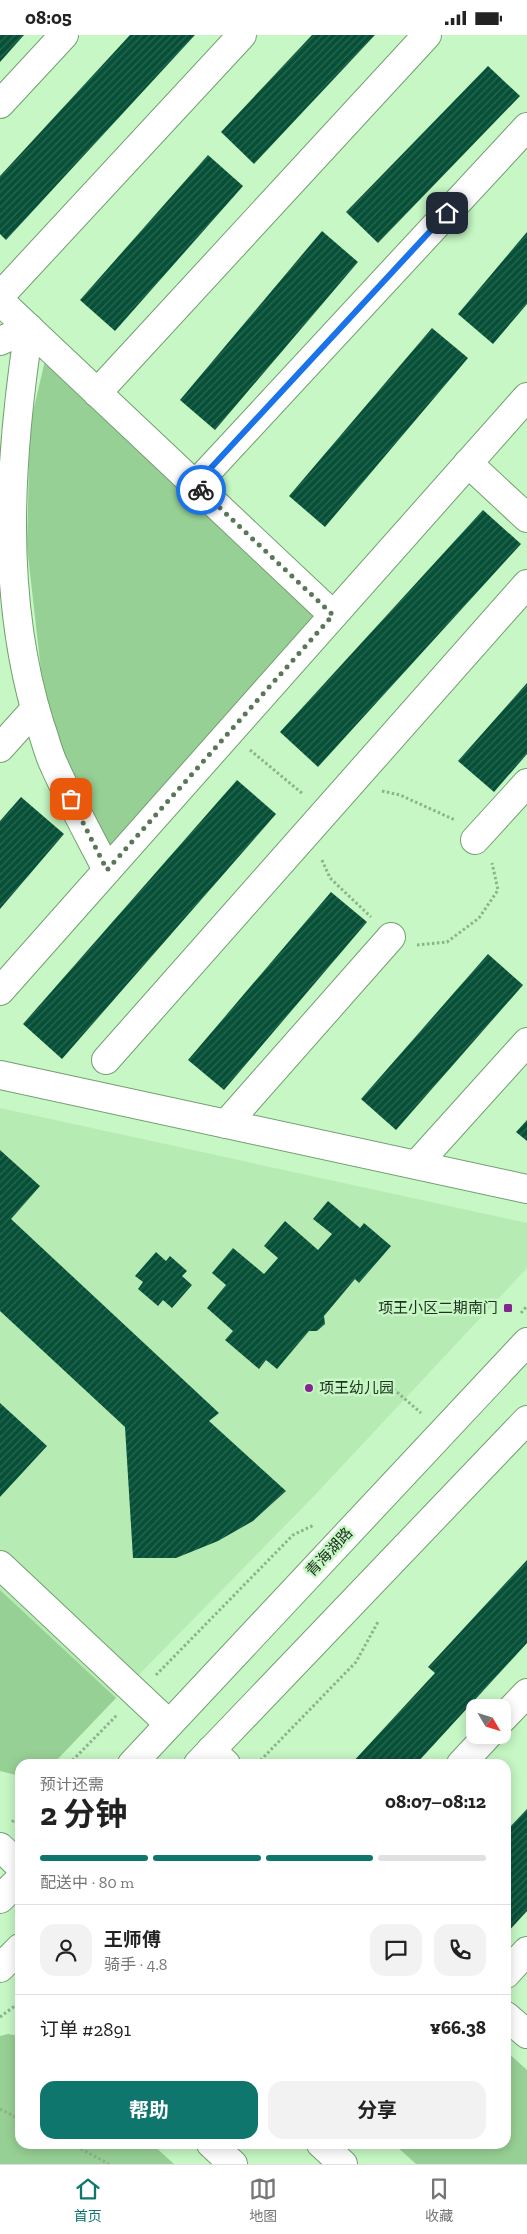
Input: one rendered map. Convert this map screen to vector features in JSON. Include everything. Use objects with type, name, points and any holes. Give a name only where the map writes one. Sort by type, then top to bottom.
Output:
[{"type":"main road","points":[[0,104],[64,35]]},
{"type":"main road","points":[[0,296],[242,35]]},
{"type":"main road","points":[[97,393],[427,35]]},
{"type":"main road","points":[[195,485],[527,127]]},
{"type":"main road","points":[[0,301],[333,615]]},
{"type":"main road","points":[[0,341],[29,328]]},
{"type":"main road","points":[[29,328],[5,512],[14,599],[28,687],[53,764],[107,870]]},
{"type":"main road","points":[[0,991],[527,397]]},
{"type":"main road","points":[[468,463],[527,518]]},
{"type":"main road","points":[[106,1060],[527,584]]},
{"type":"main road","points":[[0,748],[35,709]]},
{"type":"main road","points":[[475,840],[527,783]]},
{"type":"main road","points":[[226,1123],[391,937]]},
{"type":"main road","points":[[417,1164],[527,1043]]},
{"type":"main road","points":[[0,1075],[527,1189]]},
{"type":"main road","name":"青海湖路","points":[[137,1759],[520,1331]]},
{"type":"main road","points":[[212,1759],[527,1420]]},
{"type":"main road","points":[[0,1565],[169,1724]]},
{"type":"main road","points":[[511,1710],[527,1693]]},
{"type":"main road","points":[[466,1759],[480,1744]]},
{"type":"main road","points":[[0,1847],[15,1861]]},
{"type":"main road","points":[[0,1899],[15,1884]]},
{"type":"main road","points":[[511,1969],[527,1951]]},
{"type":"main road","points":[[511,2020],[527,2034]]},
{"type":"main road","points":[[216,2149],[233,2164]]},
{"type":"main road","points":[[326,2149],[343,2164]]},
{"type":"path","points":[[229,733],[316,822],[330,878],[391,937],[414,946],[447,942],[479,918],[498,890],[491,856],[452,817],[400,795],[349,785]]},
{"type":"path","points":[[520,1331],[527,1306]]},
{"type":"path","points":[[382,1379],[423,1415],[430,1409]]},
{"type":"path","points":[[74,1759],[293,1535],[315,1524]]},
{"type":"path","points":[[262,1759],[356,1662],[382,1615]]},
{"type":"path","points":[[0,2017],[15,2006]]},
{"type":"path","points":[[0,2109],[15,2116]]},
{"type":"path","points":[[81,2149],[109,2164]]},
{"type":"shaded area","points":[[46,356],[318,615],[109,850],[68,767],[43,688],[27,546],[30,425]]},
{"type":"shaded area","points":[[0,1108],[527,1223],[527,1268],[315,1495],[116,1698],[0,1590]]},
{"type":"shaded area","points":[[0,1590],[116,1698],[58,1759],[15,1759],[15,1775],[0,1771]]},
{"type":"shaded area","points":[[8,2034],[15,2035],[15,2149],[158,2149],[174,2164],[0,2164],[0,2036]]},
{"type":"shaded area","points":[[511,2056],[527,2070],[527,2164],[416,2164],[400,2149],[511,2149]]},
{"type":"building","points":[[0,35],[24,35],[0,62]]},
{"type":"building","points":[[130,35],[195,35],[6,240],[0,234],[0,176]]},
{"type":"building","points":[[312,35],[375,35],[254,164],[221,132]]},
{"type":"building","points":[[488,66],[520,96],[378,243],[346,212]]},
{"type":"building","points":[[208,155],[243,186],[115,331],[80,300]]},
{"type":"building","points":[[322,231],[358,262],[215,430],[180,400]]},
{"type":"building","points":[[527,232],[527,304],[493,344],[458,314]]},
{"type":"building","points":[[432,328],[468,358],[325,527],[289,496]]},
{"type":"building","points":[[483,510],[521,544],[318,767],[280,732]]},
{"type":"building","points":[[527,683],[527,754],[494,792],[458,761]]},
{"type":"building","points":[[237,780],[276,814],[62,1059],[23,1024]]},
{"type":"building","points":[[21,797],[64,834],[0,909],[0,821]]},
{"type":"building","points":[[331,892],[367,922],[224,1090],[188,1060]]},
{"type":"building","points":[[488,954],[523,985],[396,1130],[361,1099]]},
{"type":"building","points":[[527,1120],[527,1141],[516,1132]]},
{"type":"building","points":[[0,1150],[40,1186],[11,1219],[219,1413],[209,1421],[286,1491],[253,1521],[218,1541],[176,1558],[133,1558],[125,1427],[0,1311]]},
{"type":"building","points":[[328,1201],[360,1228],[364,1223],[391,1246],[359,1283],[355,1279],[324,1316],[325,1324],[317,1331],[309,1331],[277,1369],[266,1360],[259,1369],[225,1340],[233,1331],[207,1308],[226,1285],[212,1273],[233,1248],[264,1274],[278,1258],[264,1246],[285,1221],[318,1250],[332,1234],[313,1219]]},
{"type":"building","points":[[156,1252],[166,1261],[170,1256],[187,1271],[182,1276],[192,1285],[172,1308],[163,1300],[158,1306],[138,1289],[143,1282],[135,1276]]},
{"type":"building","points":[[0,1403],[47,1446],[0,1497]]},
{"type":"building","points":[[527,1560],[527,1643],[476,1699],[466,1699],[466,1709],[421,1759],[356,1759],[435,1673],[428,1667]]},
{"type":"building","points":[[527,1809],[527,1911],[511,1929],[511,1826]]},
{"type":"way so far","points":[[71,799],[107,870],[333,615],[201,490]]},
{"type":"place","name":"项王小区二期南门","points":[[508,1308]]},
{"type":"place","name":"项王幼儿园","points":[[309,1388]]},
{"type":"route","points":[[201,490],[195,485],[447,213]]}]
